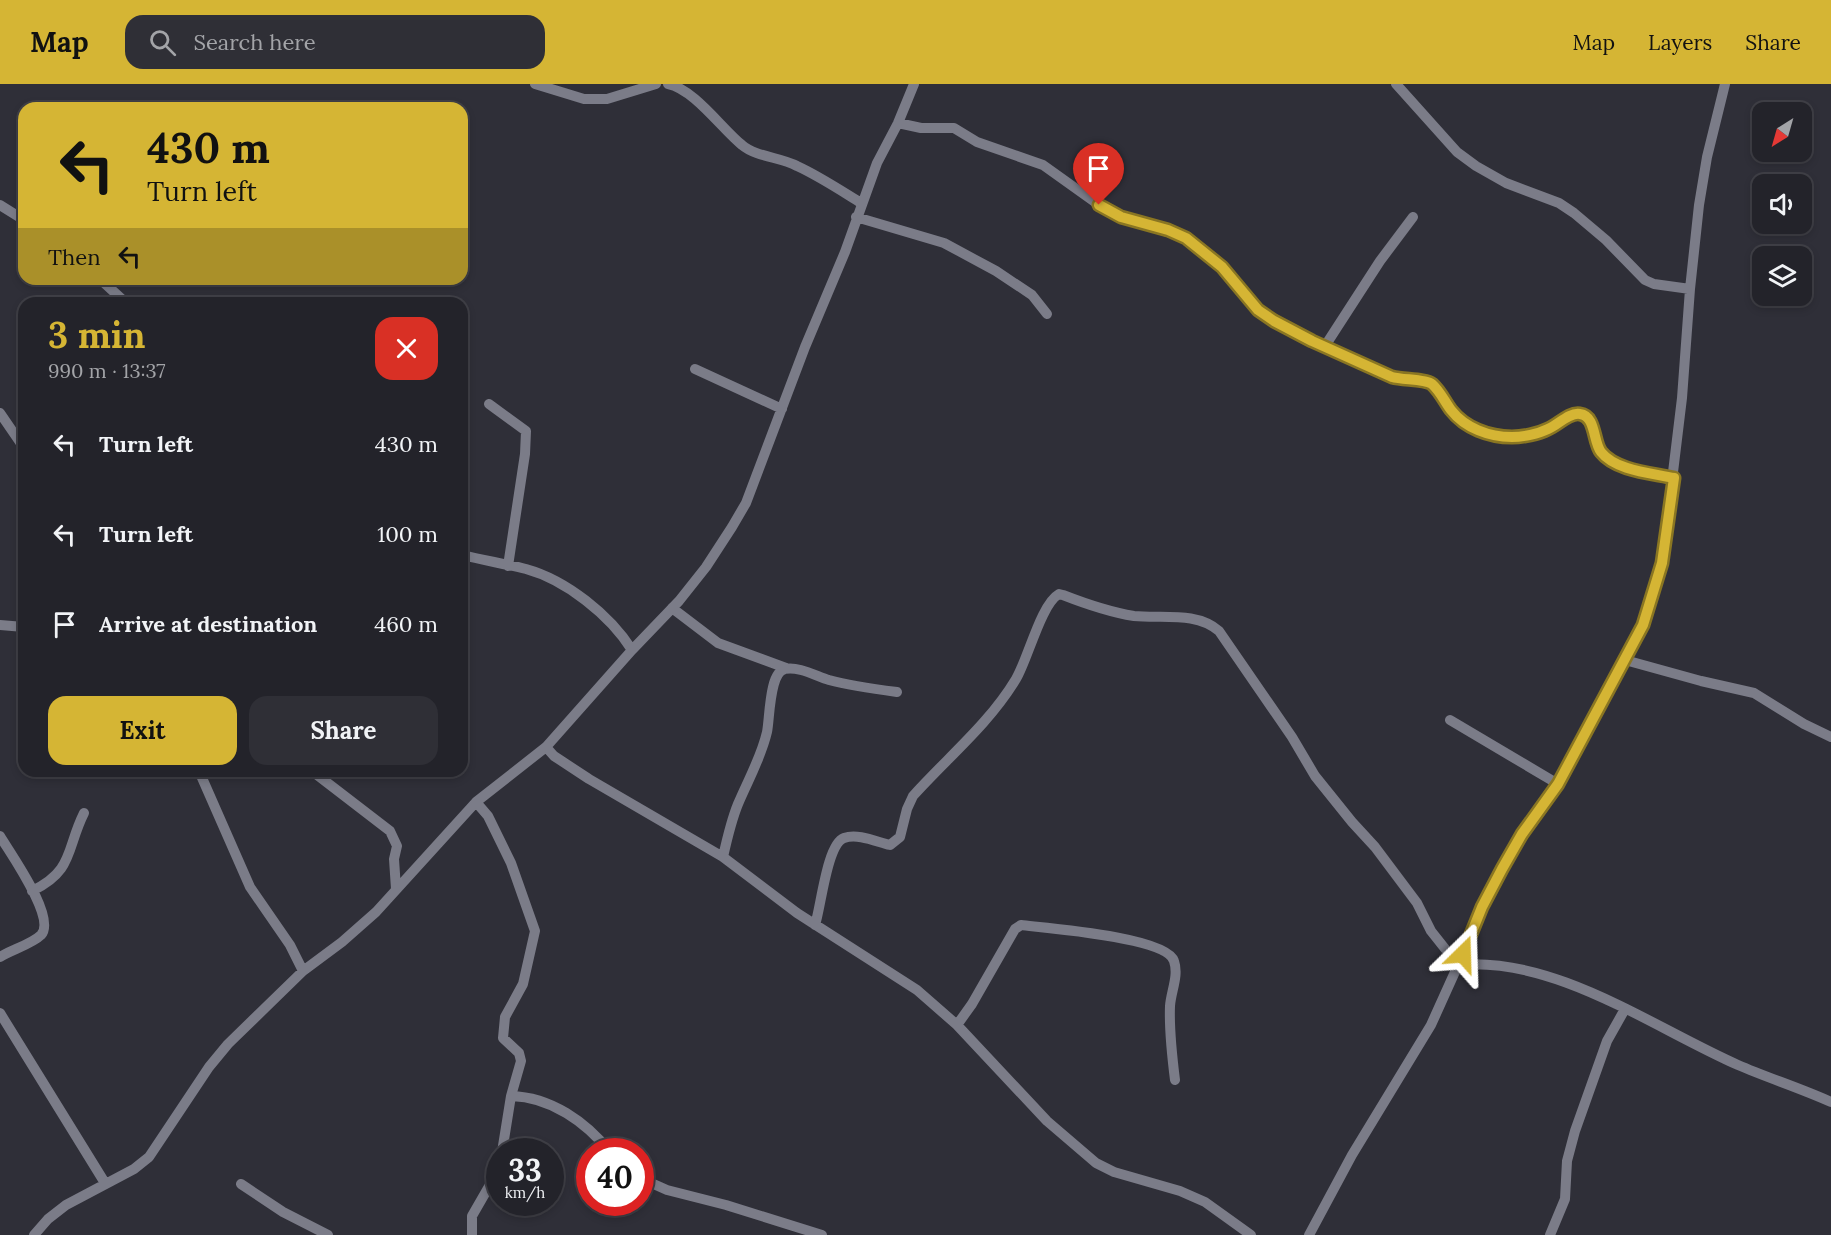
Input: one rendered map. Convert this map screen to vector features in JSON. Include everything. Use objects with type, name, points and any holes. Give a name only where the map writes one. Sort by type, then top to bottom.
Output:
[{"type":"street","points":[[535,84],[584,99],[608,99],[656,84]]},
{"type":"street","points":[[669,84],[675,85],[702,105],[743,146],[797,165],[861,203]]},
{"type":"street","points":[[34,1235],[66,1204],[134,1169],[149,1157],[209,1067],[228,1044],[303,971],[342,942],[376,912],[476,802],[546,747],[672,608],[706,567],[746,503],[805,347],[845,252],[877,163],[898,123],[914,84]]},
{"type":"street","points":[[1396,84],[1457,152],[1476,166],[1493,177],[1545,197],[1574,213],[1606,240],[1645,280],[1654,284],[1690,289]]},
{"type":"street","points":[[1309,1235],[1333,1186],[1363,1134],[1431,1025],[1482,907],[1497,878],[1522,834],[1558,784],[1643,625],[1662,563],[1674,478],[1690,289],[1707,157],[1725,84]]},
{"type":"street","points":[[898,123],[921,128],[954,128],[977,142],[1043,165],[1099,205],[1121,217],[1168,230],[1186,238],[1222,267],[1258,310],[1292,331],[1392,377],[1404,381],[1426,381],[1433,385],[1462,422],[1472,428],[1512,437],[1548,430],[1573,414],[1582,414],[1592,425],[1596,444],[1610,460],[1623,466],[1674,478]]},
{"type":"street","points":[[0,205],[18,216]]},
{"type":"street","points":[[856,217],[944,243],[996,271],[1032,295],[1047,314]]},
{"type":"street","points":[[1325,346],[1380,261],[1413,217]]},
{"type":"street","points":[[106,285],[120,297]]},
{"type":"street","points":[[695,369],[782,409]]},
{"type":"street","points":[[489,404],[526,431],[525,454],[508,566]]},
{"type":"street","points":[[0,413],[18,439]]},
{"type":"street","points":[[468,556],[542,575],[570,590],[618,630],[632,650]]},
{"type":"street","points":[[815,925],[826,875],[838,841],[851,837],[890,845],[900,837],[913,796],[999,704],[1026,659],[1040,621],[1052,599],[1059,594],[1097,608],[1126,614],[1201,620],[1219,631],[1292,737],[1315,776],[1352,822],[1376,847],[1417,903],[1431,930],[1458,965]]},
{"type":"street","points":[[672,608],[718,643],[786,669],[860,687],[897,692]]},
{"type":"street","points":[[0,625],[18,626]]},
{"type":"street","points":[[1625,660],[1754,693],[1804,724],[1831,737]]},
{"type":"street","points":[[723,857],[737,806],[755,771],[764,746],[775,677],[780,671],[786,669]]},
{"type":"street","points":[[1450,720],[1558,784]]},
{"type":"street","points":[[546,747],[554,756],[581,774],[723,857],[797,913],[917,990],[957,1025],[1047,1121],[1096,1163],[1114,1172],[1180,1191],[1205,1202],[1251,1235]]},
{"type":"street","points":[[202,777],[250,886],[290,945],[303,971]]},
{"type":"street","points":[[320,777],[390,831],[397,846],[394,859],[396,889]]},
{"type":"street","points":[[476,802],[488,816],[511,863],[535,931],[523,984],[505,1017],[503,1038],[519,1053],[521,1061],[504,1138]]},
{"type":"street","points":[[32,891],[51,881],[65,867],[75,831],[84,813]]},
{"type":"street","points":[[0,836],[22,869],[45,923],[44,930],[36,939],[0,957]]},
{"type":"street","points":[[957,1025],[972,1004],[1015,929],[1021,926],[1099,934],[1142,943],[1170,953],[1174,960],[1170,1019],[1175,1080]]},
{"type":"street","points":[[1458,965],[1478,963],[1571,984],[1738,1065],[1831,1102]]},
{"type":"street","points":[[1550,1235],[1565,1199],[1567,1161],[1575,1131],[1607,1041],[1625,1009]]},
{"type":"street","points":[[0,1013],[105,1183]]},
{"type":"street","points":[[512,1096],[529,1097],[569,1115],[599,1138]]},
{"type":"street","points":[[241,1184],[283,1212],[328,1235]]},
{"type":"street","points":[[654,1184],[822,1235]]},
{"type":"street","points":[[472,1235],[472,1216],[486,1192]]},
{"type":"route","points":[[1099,205],[1121,217],[1168,230],[1186,238],[1222,267],[1258,310],[1292,331],[1392,377],[1404,381],[1426,381],[1433,385],[1462,422],[1472,428],[1512,437],[1548,430],[1573,414],[1582,414],[1592,425],[1596,444],[1610,460],[1623,466],[1674,478],[1662,563],[1643,625],[1558,784],[1522,834],[1502,869],[1482,907],[1463,954]]}]
